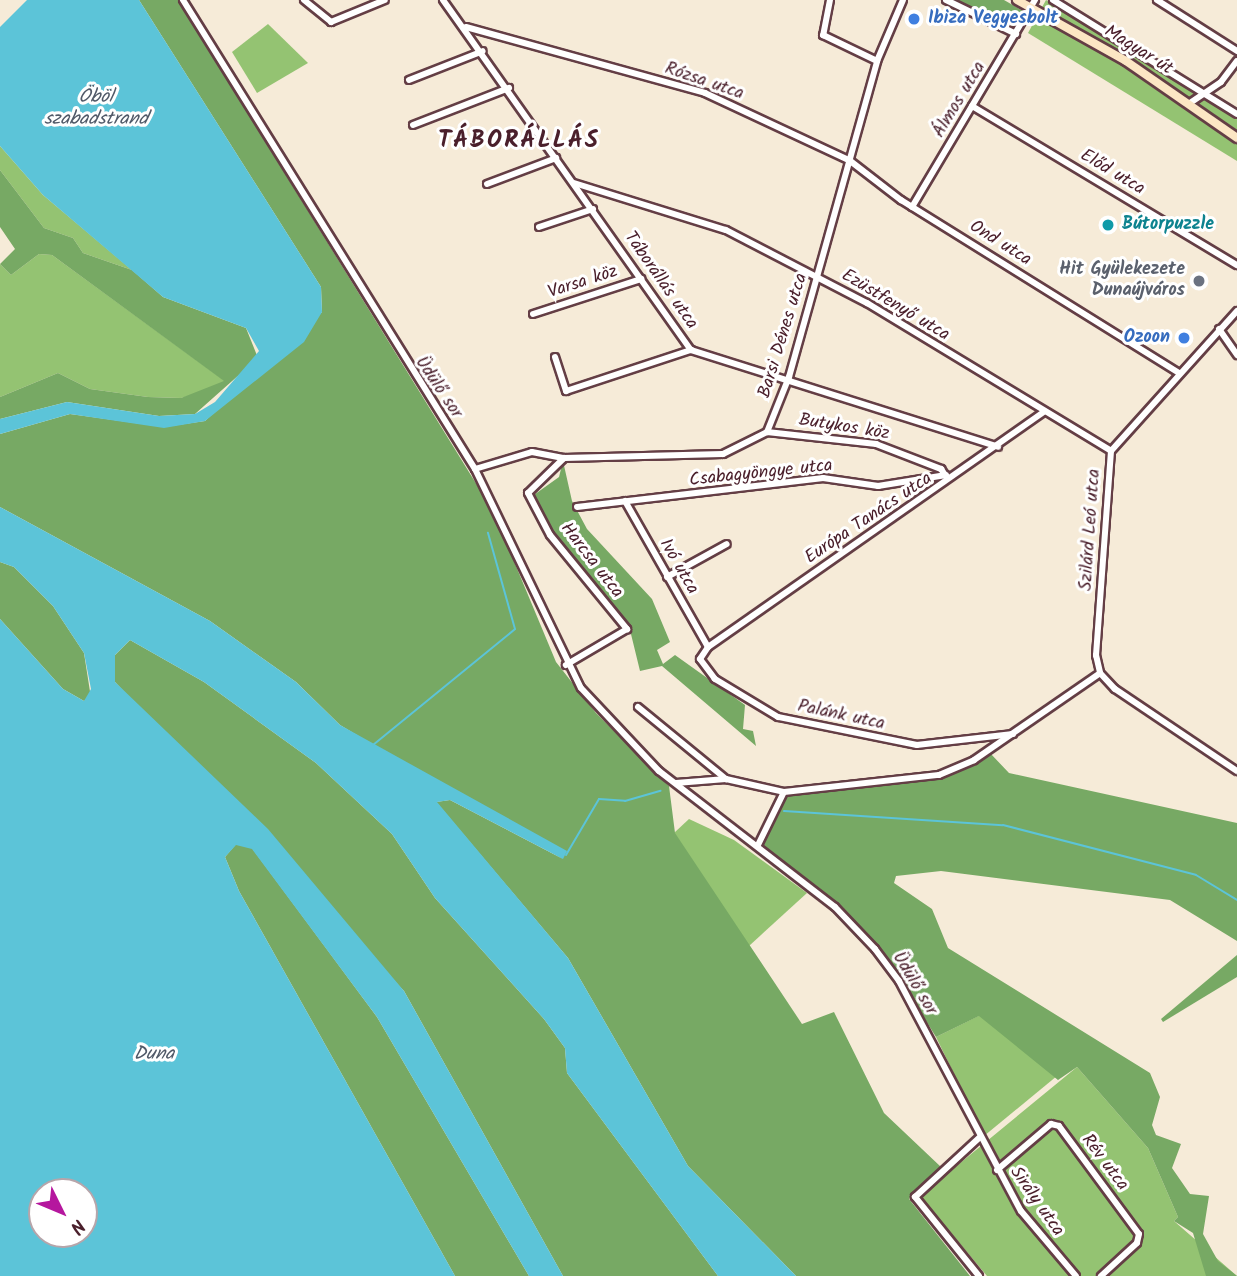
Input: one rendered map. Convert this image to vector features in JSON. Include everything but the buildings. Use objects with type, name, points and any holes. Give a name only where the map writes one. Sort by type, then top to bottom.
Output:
[{"type":"street","name":"Üdülő sor","points":[[183,0],[475,469],[566,665],[629,742],[676,783],[850,920],[889,965],[979,1138]]},
{"type":"street","points":[[304,0],[331,22],[385,0]]},
{"type":"street","name":"Táborállás utca","points":[[443,0],[466,27],[691,350],[789,377],[998,447]]},
{"type":"street","points":[[830,0],[823,36],[877,61]]},
{"type":"street","name":"Barsi Dénes utca","points":[[767,432],[789,377],[877,61],[903,0]]},
{"type":"street","points":[[946,0],[1016,34]]},
{"type":"street","name":"Magyar út","points":[[1017,0],[1033,4],[1190,103],[1237,138]]},
{"type":"street","points":[[1053,0],[1206,90],[1237,114]]},
{"type":"street","points":[[1157,0],[1167,2],[1237,51]]},
{"type":"street","name":"Álmos utca","points":[[912,207],[1033,4]]},
{"type":"street","name":"Rózsa utca","points":[[466,27],[705,93],[849,160],[912,207]]},
{"type":"street","points":[[408,80],[483,51]]},
{"type":"street","points":[[1190,103],[1237,61]]},
{"type":"street","points":[[413,125],[509,88]]},
{"type":"street","name":"Előd utca","points":[[972,106],[1237,265]]},
{"type":"street","points":[[487,184],[556,158]]},
{"type":"street","name":"Ezüstfenyő utca","points":[[573,183],[699,218],[816,276],[1111,451]]},
{"type":"street","name":"Ond utca","points":[[912,207],[1179,373]]},
{"type":"street","points":[[539,227],[593,209]]},
{"type":"street","name":"Varsa köz","points":[[533,314],[641,279]]},
{"type":"street","name":"Szilárd Leó utca","points":[[1100,673],[1096,655],[1111,451],[1237,311]]},
{"type":"street","points":[[1219,329],[1237,355]]},
{"type":"street","points":[[555,357],[566,391],[691,350]]},
{"type":"street","name":"Európa Tanács utca","points":[[708,647],[947,478],[998,447],[1044,412]]},
{"type":"street","points":[[475,469],[532,452],[564,458],[723,454],[767,432]]},
{"type":"street","name":"Butykos köz","points":[[767,432],[876,444],[947,478]]},
{"type":"street","name":"Harcsa utca","points":[[564,458],[527,493],[550,535],[626,629],[566,665]]},
{"type":"street","name":"Csabagyöngye utca","points":[[578,507],[822,478],[878,486],[947,478]]},
{"type":"street","name":"Ivó utca","points":[[625,501],[708,647]]},
{"type":"street","points":[[667,577],[727,544]]},
{"type":"street","name":"Palánk utca","points":[[708,647],[703,669],[778,717],[917,745],[1013,734]]},
{"type":"street","points":[[676,783],[726,779],[784,792],[939,775],[1013,734],[1100,673],[1237,771]]},
{"type":"street","points":[[638,707],[726,779]]},
{"type":"street","points":[[758,845],[772,808],[784,792]]},
{"type":"street","name":"Rév utca","points":[[997,1170],[1051,1124],[1059,1126],[1139,1234],[1138,1243],[1101,1276]]},
{"type":"street","points":[[979,1138],[915,1198],[979,1276]]},
{"type":"street","name":"Sirály utca","points":[[979,1138],[1036,1231],[1076,1276]]},
{"type":"green space","points":[[139,0],[178,0],[493,511],[556,662],[596,713],[669,786],[675,833],[802,1024],[834,1012],[884,1113],[941,1167],[909,1199],[970,1276],[796,1276],[688,1166],[568,958],[436,802],[450,800],[563,859],[340,725],[296,682],[210,621],[0,507],[0,434],[70,414],[164,427],[205,421],[322,312],[321,287]]},
{"type":"green space","points":[[954,0],[1004,0],[1023,11],[1014,28]]},
{"type":"green space","points":[[1046,0],[1206,89],[1237,114],[1237,161],[1028,33]]},
{"type":"green space","points":[[268,24],[308,63],[257,93],[232,52]]},
{"type":"green space","points":[[0,146],[43,195],[132,270],[83,253],[73,238],[44,228],[0,170]]},
{"type":"green space","points":[[0,170],[44,228],[73,238],[83,253],[132,270],[163,297],[246,328],[258,358],[195,414],[159,416],[67,402],[0,419],[0,397],[58,373],[90,389],[148,397],[181,398],[224,381],[52,255],[39,254],[11,275],[0,264],[15,249],[0,227]]},
{"type":"green space","points":[[39,254],[52,255],[225,381],[221,388],[181,398],[148,397],[90,389],[58,373],[0,397],[0,264],[11,275]]},
{"type":"green space","points":[[563,461],[572,501],[587,529],[652,599],[670,642],[657,650],[663,664],[675,655],[745,705],[743,729],[753,731],[756,746],[662,666],[640,671],[630,630],[552,534],[531,497],[559,477]]},
{"type":"green space","points":[[0,562],[14,567],[53,606],[84,653],[91,698],[84,701],[63,689],[0,619]]},
{"type":"green space","points":[[130,640],[204,682],[316,763],[392,834],[435,898],[544,1019],[565,1048],[567,1073],[718,1276],[563,1276],[404,991],[115,682],[115,655]]},
{"type":"green space","points":[[990,753],[1009,773],[1237,823],[1237,941],[1170,900],[941,871],[896,876],[894,883],[932,909],[948,948],[1150,1073],[1160,1097],[1152,1125],[1156,1135],[1181,1144],[1172,1168],[1190,1194],[1209,1196],[1203,1234],[1218,1261],[1237,1276],[1206,1276],[1193,1233],[1174,1221],[1178,1217],[1148,1148],[1077,1067],[1058,1080],[979,1016],[936,1037],[894,969],[855,923],[759,849],[787,794],[945,775]]},
{"type":"green space","points":[[689,819],[734,840],[807,893],[749,946],[674,833]]},
{"type":"green space","points":[[236,844],[252,848],[377,1017],[529,1276],[455,1276],[239,891],[225,857]]},
{"type":"green space","points":[[1237,955],[1237,977],[1163,1022],[1161,1019]]},
{"type":"green space","points":[[1015,998],[1086,1052],[984,1136],[936,1037]]},
{"type":"green space","points":[[1077,1067],[1148,1148],[1178,1217],[1174,1221],[1237,1276],[987,1276],[920,1196]]},
{"type":"water","name":"Öböl szabadstrand","points":[[27,0],[139,0],[321,287],[322,312],[304,342],[205,421],[164,428],[70,414],[0,434],[0,419],[67,402],[159,416],[195,414],[215,402],[259,351],[246,328],[163,297],[43,195],[0,146],[0,27]]},
{"type":"water","name":"Duna","points":[[0,507],[210,621],[296,682],[340,725],[567,851],[563,859],[450,800],[437,802],[568,958],[688,1166],[796,1276],[718,1276],[567,1073],[565,1048],[544,1019],[435,898],[392,834],[316,763],[204,682],[130,640],[115,655],[115,682],[268,829],[404,991],[563,1276],[529,1276],[377,1017],[252,849],[236,845],[225,857],[239,891],[455,1276],[0,1276],[0,619],[63,689],[84,701],[91,689],[84,653],[53,606],[14,567],[0,562]]},
{"type":"waterway","points":[[373,745],[515,629],[488,533]]},
{"type":"waterway","points":[[566,855],[599,799],[625,801],[661,791]]},
{"type":"waterway","points":[[784,811],[1003,825],[1196,875],[1237,900]]},
{"type":"place","name":"Ibiza Vegyesbolt","points":[[914,19]]},
{"type":"place","name":"Bútorpuzzle","points":[[1108,225]]},
{"type":"place","name":"Hit Gyülekezete Dunaújváros","points":[[1199,281]]},
{"type":"place","name":"Ozoon","points":[[1184,338]]},
{"type":"district","name":"TÁBORÁLLÁS","points":[[519,141]]}]
